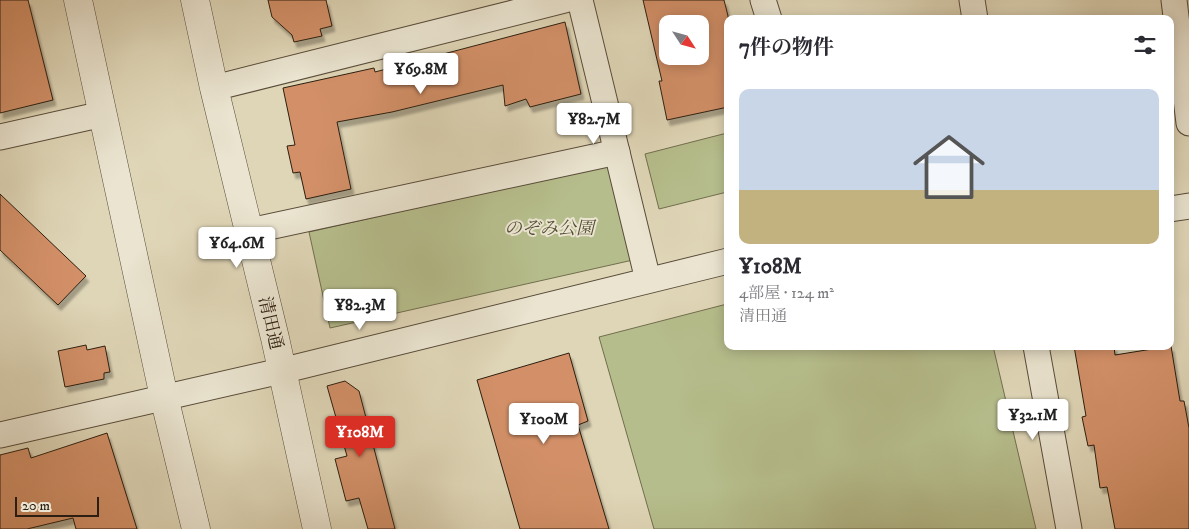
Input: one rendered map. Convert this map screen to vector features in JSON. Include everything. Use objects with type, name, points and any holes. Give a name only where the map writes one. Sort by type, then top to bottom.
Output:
[{"type":"street","points":[[78,0],[164,396],[196,529]]},
{"type":"street","name":"清田通","points":[[195,0],[214,88],[275,338],[317,529]]},
{"type":"street","points":[[214,88],[565,0]]},
{"type":"street","points":[[580,0],[648,280]]},
{"type":"street","points":[[763,0],[768,15]]},
{"type":"street","points":[[972,0],[974,15]]},
{"type":"street","points":[[1174,0],[1189,123]]},
{"type":"street","points":[[0,136],[103,114]]},
{"type":"street","points":[[250,231],[616,152]]},
{"type":"street","points":[[1174,208],[1189,206]]},
{"type":"street","points":[[0,435],[281,370],[724,262]]},
{"type":"street","points":[[1037,350],[1069,529]]},
{"type":"green space","points":[[724,134],[724,193],[659,209],[645,154]]},
{"type":"green space","name":"のぞみ公園","points":[[612,164],[633,260],[330,328],[309,232]]},
{"type":"green space","points":[[724,305],[724,350],[994,350],[1036,529],[654,529],[599,337]]},
{"type":"building","points":[[0,0],[28,0],[53,100],[0,113]]},
{"type":"building","points":[[268,0],[326,0],[332,26],[320,29],[322,36],[294,42],[292,35],[272,17]]},
{"type":"building","points":[[643,0],[724,0],[728,15],[724,15],[724,108],[667,120],[659,81],[662,81]]},
{"type":"building","points":[[565,22],[581,94],[530,107],[526,99],[505,106],[503,85],[392,112],[337,122],[351,189],[306,199],[300,172],[293,173],[287,146],[295,145],[283,88],[374,68],[375,72]]},
{"type":"building","points":[[0,194],[86,276],[58,305],[0,250]]},
{"type":"building","points":[[86,345],[87,350],[105,346],[110,372],[104,373],[104,379],[65,387],[58,351]]},
{"type":"building","points":[[1075,350],[1114,350],[1115,355],[1146,350],[1172,350],[1180,401],[1184,401],[1189,428],[1189,529],[1115,529],[1107,487],[1100,488],[1094,445],[1088,446],[1082,417],[1086,416]]},
{"type":"building","points":[[569,353],[588,421],[578,425],[609,529],[520,529],[477,380]]},
{"type":"building","points":[[345,381],[359,391],[395,529],[368,529],[359,498],[346,501],[335,459],[347,456],[327,386]]},
{"type":"building","points":[[107,433],[137,529],[76,529],[73,518],[27,529],[0,529],[0,455],[28,448],[31,458]]}]
